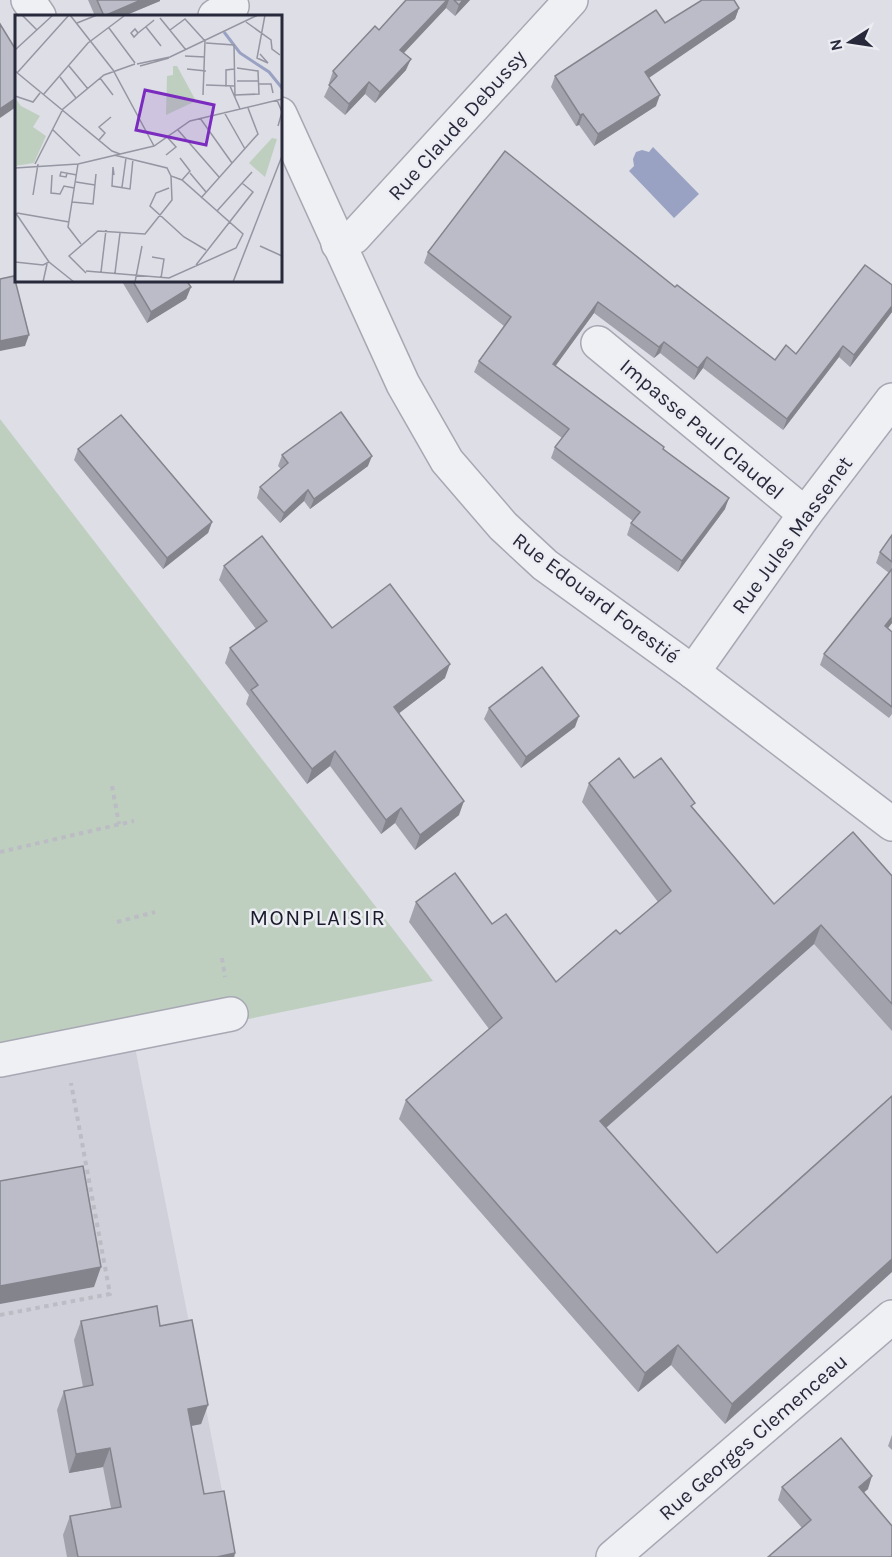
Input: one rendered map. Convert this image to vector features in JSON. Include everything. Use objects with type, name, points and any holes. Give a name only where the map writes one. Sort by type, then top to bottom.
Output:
[{"type":"street","points":[[28,0],[38,15]]},
{"type":"street","name":"Rue Claude Debussy","points":[[338,244],[354,237],[571,0]]},
{"type":"street","name":"Rue Edouard Forestié","points":[[282,118],[403,384],[447,460],[503,526],[545,565],[693,672],[892,824]]},
{"type":"street","name":"Impasse Paul Claudel","points":[[598,343],[805,514]]},
{"type":"street","name":"Rue Jules Massenet","points":[[693,672],[805,514],[892,400]]},
{"type":"street","points":[[0,1060],[231,1014]]},
{"type":"street","name":"Rue Georges Clemenceau","points":[[613,1557],[892,1317]]},
{"type":"path","points":[[112,786],[119,824]]},
{"type":"path","points":[[0,852],[134,821]]},
{"type":"path","points":[[117,922],[155,912]]},
{"type":"path","points":[[0,1315],[110,1294],[64,1047]]},
{"type":"shaded area","points":[[892,904],[892,1272],[725,1424],[671,1365],[638,1392],[399,1119],[460,1067],[764,922]]},
{"type":"shaded area","points":[[134,1042],[235,1557],[0,1557],[0,1070]]},
{"type":"green space","points":[[0,419],[433,981],[0,1070]]},
{"type":"water","points":[[653,147],[699,194],[674,218],[629,171],[634,166],[633,159],[636,152],[642,150],[649,152]]},
{"type":"building","points":[[97,0],[141,0],[106,15],[104,15]]},
{"type":"building","points":[[406,0],[447,0],[400,50],[411,59],[380,92],[369,82],[349,104],[329,85],[337,76],[333,71],[375,26],[379,30]]},
{"type":"building","points":[[702,0],[734,0],[739,8],[645,72],[660,95],[598,134],[583,114],[580,115],[555,76],[656,10],[665,23]]},
{"type":"building","points":[[0,24],[15,48],[15,99],[0,109]]},
{"type":"building","points":[[505,151],[675,287],[677,285],[775,360],[786,345],[796,354],[865,265],[892,285],[892,306],[854,355],[843,346],[787,419],[707,357],[698,368],[664,342],[659,347],[598,302],[553,364],[729,498],[682,561],[631,523],[640,512],[555,447],[569,429],[479,361],[511,317],[428,252]]},
{"type":"building","points":[[14,276],[29,335],[0,341],[0,279]]},
{"type":"building","points":[[133,282],[187,282],[191,287],[151,312]]},
{"type":"building","points":[[341,412],[372,456],[314,499],[308,490],[284,513],[260,487],[288,463],[282,455]]},
{"type":"building","points":[[121,415],[212,522],[167,558],[78,449]]},
{"type":"building","points":[[892,535],[892,562],[880,552]]},
{"type":"building","points":[[262,536],[332,628],[390,584],[450,664],[394,707],[464,801],[420,835],[401,808],[386,820],[335,751],[312,769],[251,690],[258,685],[230,648],[267,621],[224,566]]},
{"type":"building","points":[[892,569],[892,617],[885,626],[892,632],[892,707],[824,654]]},
{"type":"building","points":[[542,667],[579,716],[526,757],[489,708]]},
{"type":"building","points":[[619,758],[634,778],[661,758],[695,803],[691,806],[774,904],[853,832],[892,876],[892,1004],[821,925],[600,1121],[717,1253],[892,1096],[892,1259],[732,1404],[678,1345],[645,1373],[406,1100],[502,1018],[416,902],[455,873],[492,924],[506,914],[556,982],[616,930],[620,934],[671,891],[589,783]]},
{"type":"building","points":[[83,1166],[101,1267],[0,1286],[0,1181]]},
{"type":"building","points":[[157,1306],[160,1326],[192,1320],[208,1405],[188,1409],[204,1494],[224,1491],[235,1553],[217,1557],[78,1557],[70,1516],[121,1507],[110,1448],[76,1454],[64,1391],[93,1385],[81,1321]]},
{"type":"building","points":[[841,1438],[872,1476],[859,1487],[892,1526],[892,1557],[768,1557],[811,1520],[782,1487]]},
{"type":"district","name":"MONPLAISIR","points":[[318,917]]}]
